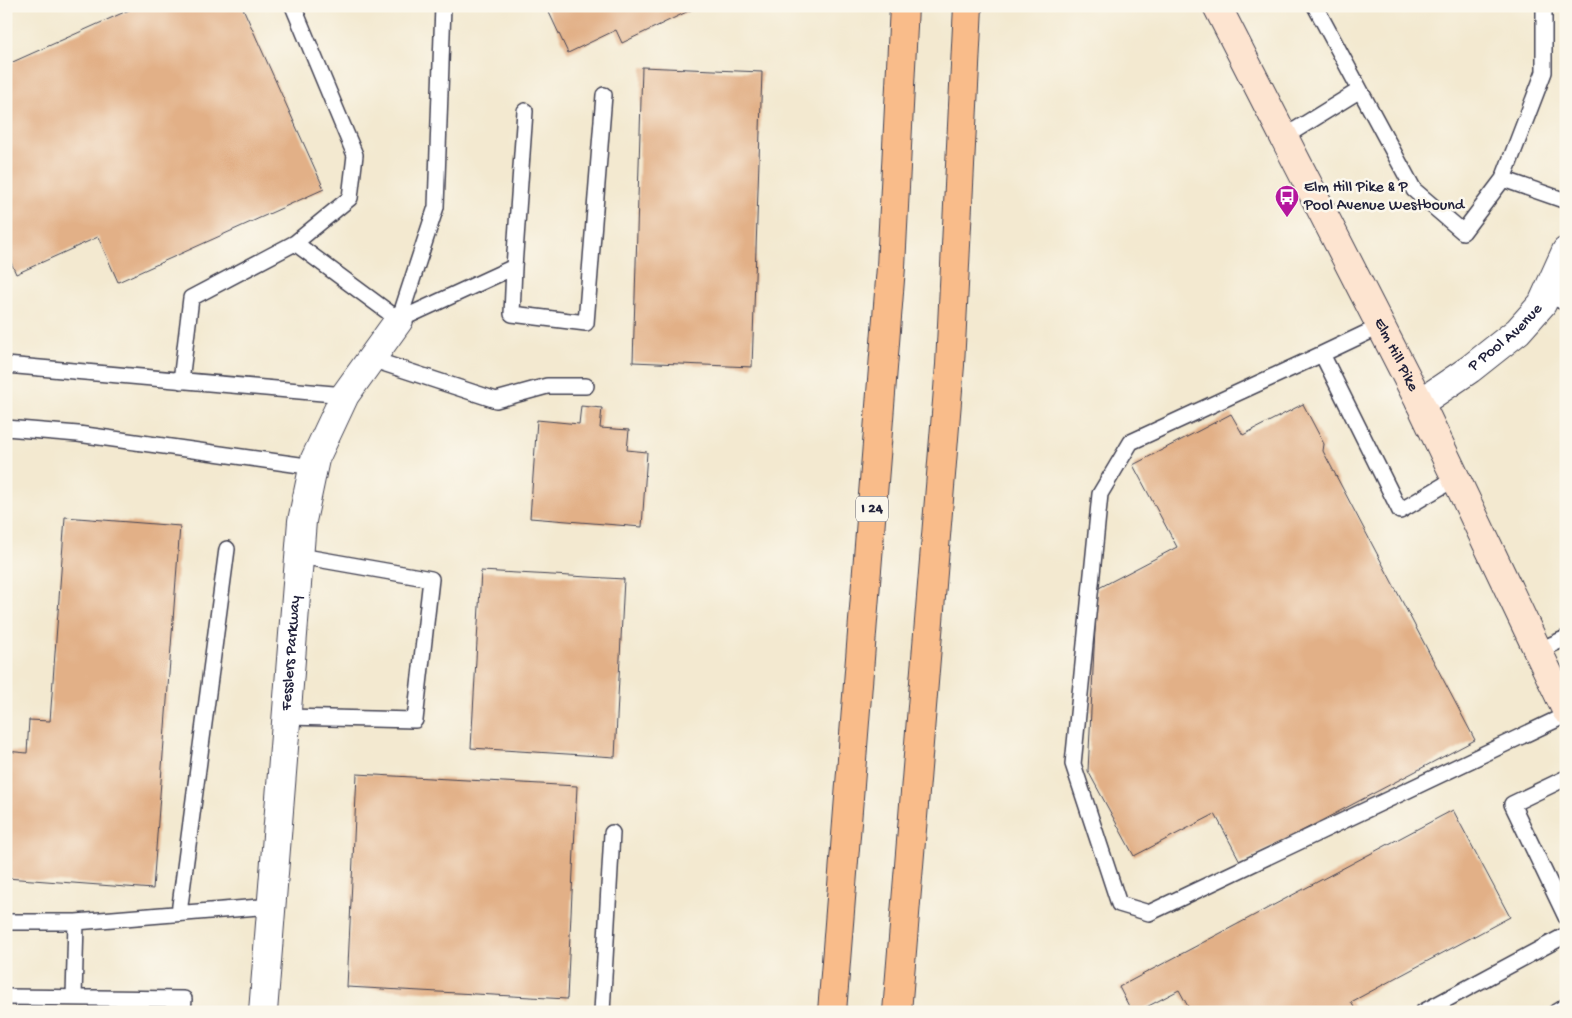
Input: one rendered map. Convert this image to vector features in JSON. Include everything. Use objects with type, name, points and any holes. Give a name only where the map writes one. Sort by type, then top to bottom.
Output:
[{"type":"highway","name":"I 24","points":[[832,1012],[891,267],[904,6]]},
{"type":"highway","points":[[897,1012],[950,365],[968,6]]},
{"type":"main road","name":"Elm Hill Pike","points":[[1217,6],[1420,403],[1565,709]]},
{"type":"street","name":"P Pool Avenue","points":[[1420,403],[1470,369],[1518,331],[1542,304],[1556,298],[1566,252]]},
{"type":"street","name":"Fesslers Parkway","points":[[263,1012],[302,521],[315,460],[345,396],[399,320]]},
{"type":"lane","points":[[181,381],[191,298],[295,243],[350,198],[355,155],[293,6]]},
{"type":"lane","points":[[399,320],[436,208],[443,6]]},
{"type":"lane","points":[[1315,6],[1414,190],[1463,232],[1503,179],[1544,72],[1544,6]]},
{"type":"lane","points":[[1284,137],[1360,90]]},
{"type":"lane","points":[[525,111],[512,314],[586,323],[604,95]]},
{"type":"lane","points":[[1503,179],[1566,200]]},
{"type":"lane","points":[[295,243],[399,320]]},
{"type":"lane","points":[[399,320],[514,268]]},
{"type":"lane","points":[[1380,326],[1131,442],[1100,494],[1073,764],[1119,904],[1149,913],[1565,709]]},
{"type":"lane","points":[[1322,354],[1400,511],[1456,478]]},
{"type":"lane","points":[[371,359],[496,400],[547,386],[586,386]]},
{"type":"lane","points":[[6,365],[345,396]]},
{"type":"lane","points":[[6,428],[78,434],[314,468]]},
{"type":"lane","points":[[179,913],[227,549]]},
{"type":"lane","points":[[287,717],[415,720],[431,579],[300,556]]},
{"type":"lane","points":[[1538,651],[1566,638]]},
{"type":"lane","points":[[1566,778],[1512,804],[1566,917]]},
{"type":"lane","points":[[602,1012],[612,833]]},
{"type":"lane","points":[[6,922],[76,922],[272,906]]},
{"type":"lane","points":[[74,997],[76,922]]},
{"type":"lane","points":[[1423,1012],[1566,935]]},
{"type":"lane","points":[[6,997],[184,999],[183,1012]]},
{"type":"lane","points":[[1556,1012],[1566,1006]]},
{"type":"building","points":[[138,6],[242,6],[324,189],[118,282],[98,237],[16,274],[6,251],[6,65]]},
{"type":"building","points":[[546,6],[699,6],[622,43],[616,30],[568,53]]},
{"type":"building","points":[[642,67],[762,72],[752,367],[633,362]]},
{"type":"building","points":[[1303,404],[1324,444],[1323,451],[1475,740],[1241,863],[1215,814],[1134,856],[1088,771],[1097,589],[1177,547],[1133,465],[1231,414],[1243,435]]},
{"type":"building","points":[[581,406],[602,408],[600,428],[629,430],[627,450],[647,452],[642,527],[530,518],[537,420],[579,424]]},
{"type":"building","points":[[65,517],[180,526],[153,889],[6,878],[6,751],[27,753],[29,720],[50,721]]},
{"type":"building","points":[[481,571],[624,579],[615,757],[471,748]]},
{"type":"building","points":[[357,774],[577,786],[567,999],[347,987]]},
{"type":"building","points":[[1453,810],[1510,917],[1351,1002],[1355,1009],[1350,1012],[1191,1012],[1179,990],[1137,1012],[1132,1012],[1119,987]]},
{"type":"place","name":"Elm Hill Pike & P Pool Avenue Westbound","points":[[1287,218]]}]
